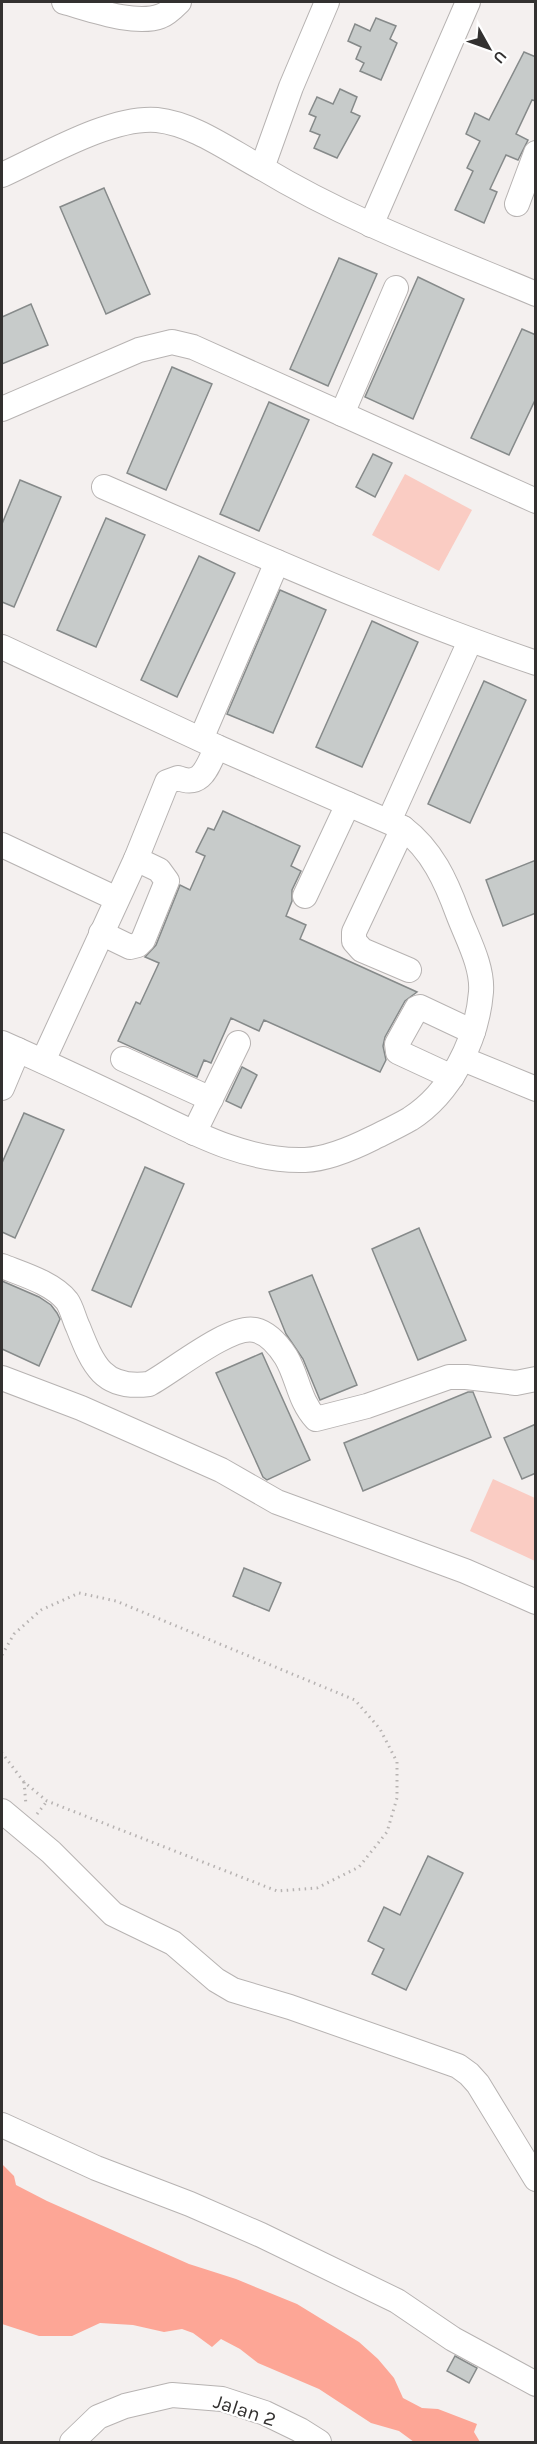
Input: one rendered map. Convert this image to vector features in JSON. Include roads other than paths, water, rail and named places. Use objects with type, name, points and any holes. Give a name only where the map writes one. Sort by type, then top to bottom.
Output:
[{"type":"street","points":[[64,2],[106,14],[146,19],[162,16],[179,2]]},
{"type":"street","points":[[262,168],[291,87],[327,2]]},
{"type":"street","points":[[371,225],[468,2]]},
{"type":"street","points":[[2,175],[106,126],[157,120],[189,129],[289,184],[371,225],[536,294]]},
{"type":"street","points":[[517,204],[536,153]]},
{"type":"street","points":[[342,414],[396,288]]},
{"type":"street","points":[[2,409],[139,350],[172,342],[193,347],[534,497]]},
{"type":"street","points":[[104,487],[277,562],[470,641],[536,663]]},
{"type":"street","points":[[43,1061],[136,859],[167,782],[178,777],[188,782],[202,775],[209,743],[277,562]]},
{"type":"street","points":[[409,970],[362,950],[354,941],[354,932],[470,641]]},
{"type":"street","points":[[2,647],[209,743],[396,824],[417,838],[433,858],[449,890],[477,963],[481,991],[473,1032],[458,1068],[411,1118],[350,1150],[307,1160],[264,1158],[194,1133],[10,1046],[2,1088]]},
{"type":"street","points":[[305,896],[348,804]]},
{"type":"street","points":[[2,845],[117,899]]},
{"type":"street","points":[[101,933],[130,947],[138,945],[143,940],[166,881],[159,870],[136,859]]},
{"type":"street","points":[[473,1032],[420,1007],[417,1008],[398,1044],[398,1052],[536,1089]]},
{"type":"street","points":[[194,1133],[238,1043]]},
{"type":"street","points":[[123,1059],[211,1099]]},
{"type":"street","points":[[2,1266],[60,1294],[68,1303],[94,1364],[101,1373],[115,1382],[149,1384],[227,1335],[253,1329],[268,1336],[286,1357],[308,1410],[316,1419],[367,1406],[449,1377],[516,1383],[536,1379]]},
{"type":"street","points":[[2,1378],[81,1408],[220,1470],[277,1502],[465,1571],[536,1602]]},
{"type":"street","points":[[2,1811],[51,1852],[113,1914],[173,1943],[216,1980],[233,1990],[290,2007],[458,2066],[469,2074],[483,2092],[536,2179]]},
{"type":"street","points":[[2,2125],[96,2168],[190,2204],[261,2235],[397,2301],[453,2338],[536,2384]]},
{"type":"street","name":"Jalan 2","points":[[72,2442],[98,2417],[124,2406],[172,2394],[222,2399],[265,2414],[300,2430],[319,2442]]}]
